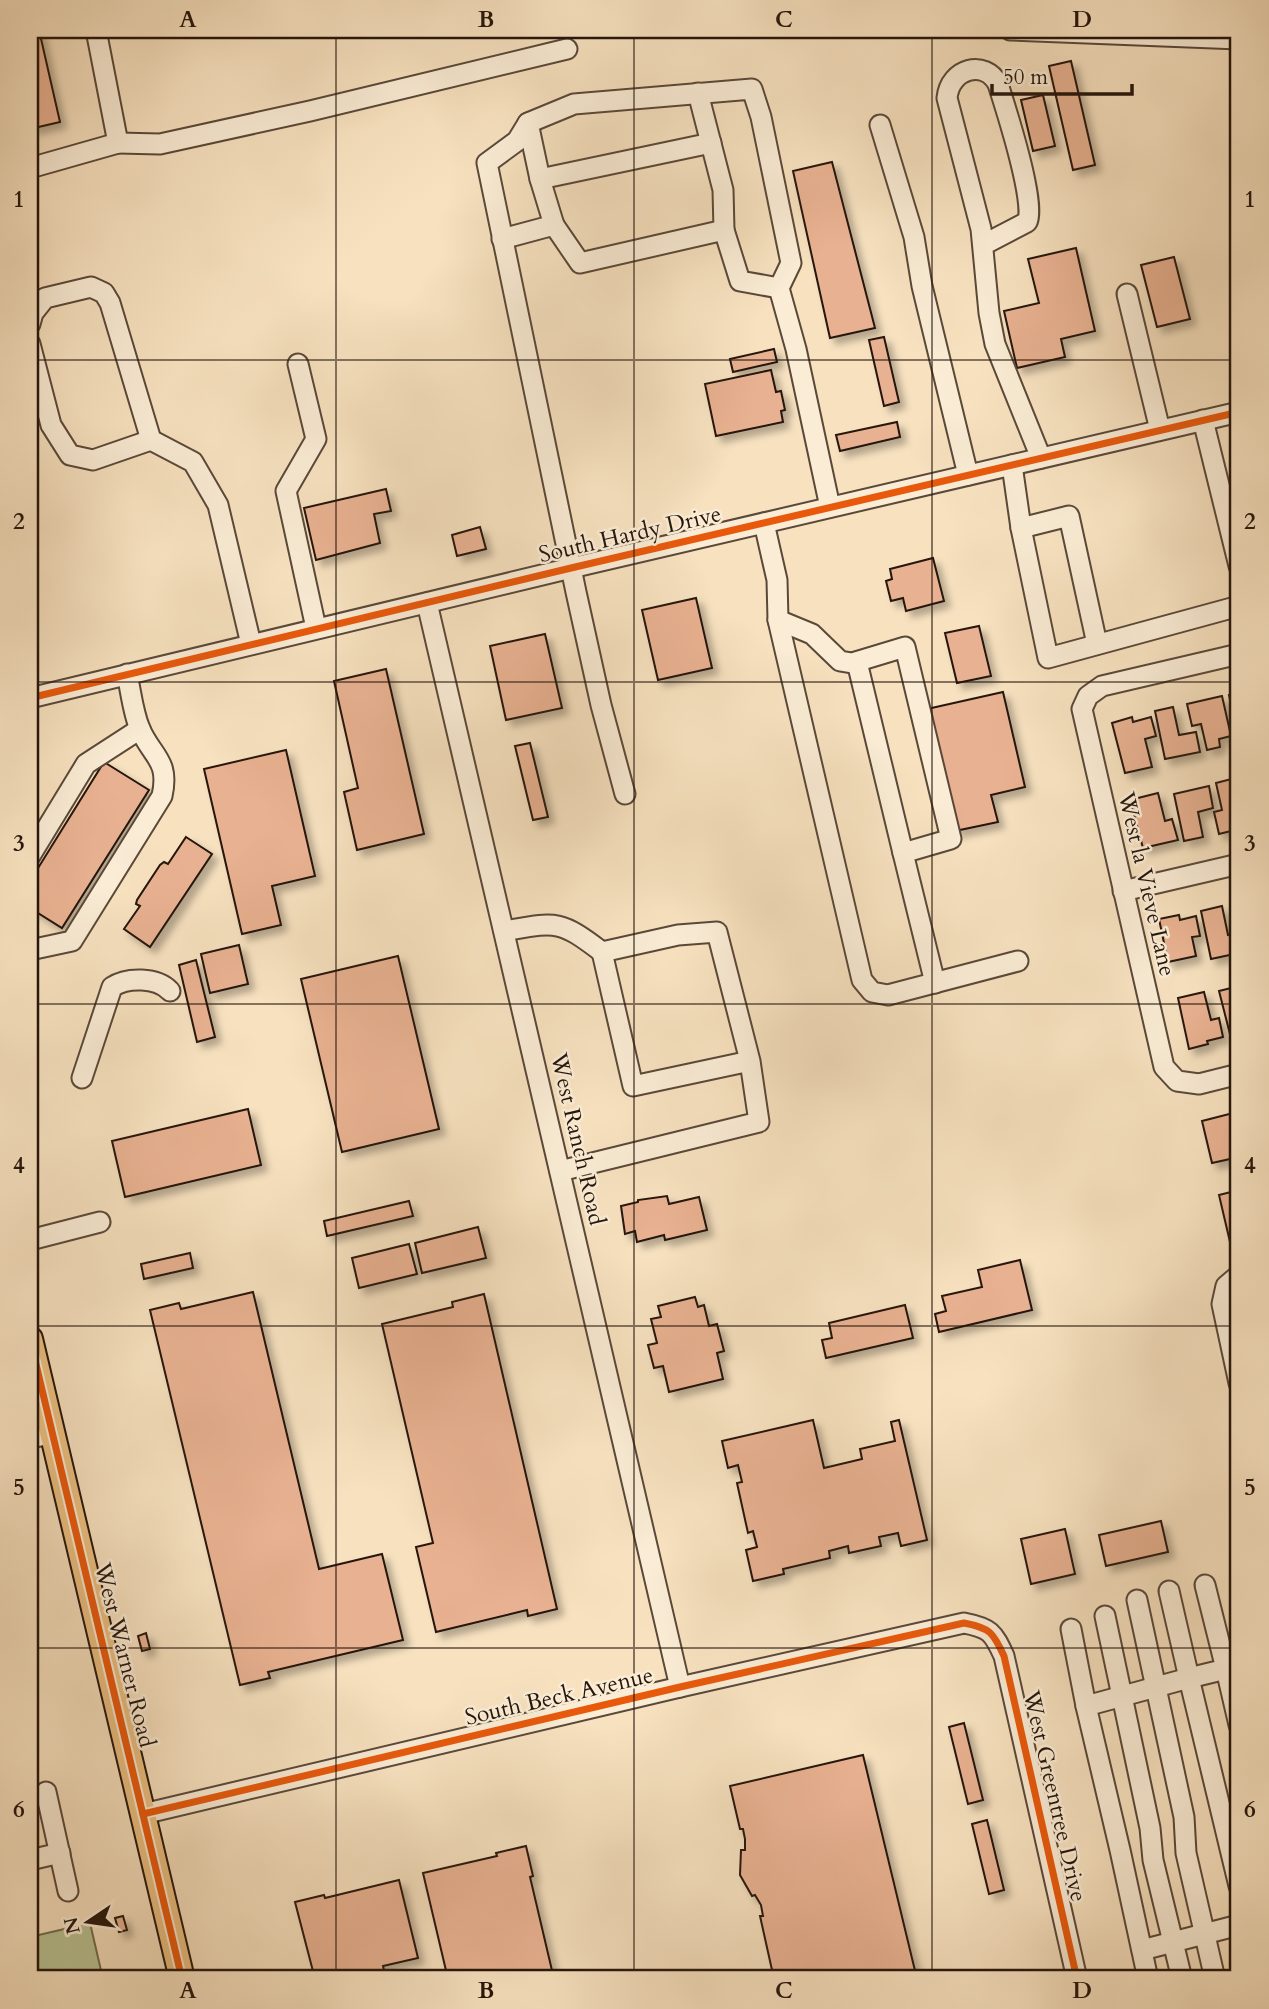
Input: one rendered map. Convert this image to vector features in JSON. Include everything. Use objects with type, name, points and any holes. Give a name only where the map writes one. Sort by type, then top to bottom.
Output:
[{"type":"main road","name":"West Warner Road","points":[[30,1339],[41,1436],[143,1814],[182,1979]]},
{"type":"street","points":[[96,30],[118,143]]},
{"type":"street","points":[[1010,30],[1239,39]]},
{"type":"street","points":[[30,168],[118,143],[160,144],[567,49]]},
{"type":"street","points":[[983,245],[1027,222],[1030,217],[1030,202],[998,84],[995,78],[987,73],[968,71],[953,78],[948,86],[947,98],[981,229],[989,313],[995,344],[1041,458]]},
{"type":"street","points":[[625,794],[601,705],[571,568],[487,163],[517,141],[528,123],[574,104],[752,89],[761,117],[791,263],[779,288],[796,349],[830,507]]},
{"type":"street","points":[[698,93],[723,190],[724,230],[740,281],[779,288]]},
{"type":"street","points":[[528,123],[540,179],[554,225],[580,263],[724,230]]},
{"type":"street","points":[[880,125],[914,237],[922,285],[968,475]]},
{"type":"street","points":[[540,179],[711,143]]},
{"type":"street","points":[[502,239],[554,225]]},
{"type":"street","points":[[30,324],[33,313],[45,298],[91,287],[104,293],[110,303],[151,440]]},
{"type":"street","points":[[1127,294],[1160,430]]},
{"type":"street","points":[[30,344],[51,425],[70,455],[93,460],[151,440],[193,461],[218,505],[251,644]]},
{"type":"street","points":[[299,364],[316,439],[286,491],[316,628]]},
{"type":"street","name":"South Hardy Drive","points":[[30,698],[316,628],[1239,412]]},
{"type":"street","points":[[1203,420],[1239,566]]},
{"type":"street","points":[[1012,465],[1021,527],[1048,658],[1239,606]]},
{"type":"street","points":[[1021,527],[1069,516],[1097,644]]},
{"type":"street","points":[[764,523],[777,580],[778,620],[862,980],[872,992],[888,995],[1018,961]]},
{"type":"street","name":"West Ranch Road","points":[[427,603],[680,1687]]},
{"type":"street","points":[[778,620],[811,634],[840,660],[857,662],[905,647],[951,839],[903,853]]},
{"type":"street","name":"West la Vieve Lane","points":[[1239,654],[1102,686],[1088,696],[1082,709],[1164,1067],[1177,1081],[1199,1084],[1239,1074]]},
{"type":"street","points":[[857,662],[935,983]]},
{"type":"street","points":[[30,950],[72,941],[162,796],[166,779],[161,763],[139,729],[127,674]]},
{"type":"street","points":[[30,856],[86,764],[139,729]]},
{"type":"street","points":[[1123,891],[1239,864]]},
{"type":"street","points":[[504,931],[549,923],[574,930],[602,952],[633,1086],[750,1061]]},
{"type":"street","points":[[560,1171],[759,1122],[750,1061],[716,932],[678,935],[602,952]]},
{"type":"street","points":[[82,1078],[112,987],[120,981],[138,980],[164,985],[170,991]]},
{"type":"street","points":[[30,1240],[100,1222]]},
{"type":"street","points":[[1233,1281],[1222,1304],[1239,1383]]},
{"type":"street","points":[[1205,1585],[1239,1725]]},
{"type":"street","points":[[1169,1591],[1189,1678],[1231,1824],[1239,1886]]},
{"type":"street","points":[[1137,1600],[1184,1817],[1186,1853],[1215,1979]]},
{"type":"street","points":[[1105,1616],[1150,1828],[1153,1860],[1182,1979]]},
{"type":"street","name":"South Beck Avenue","points":[[143,1814],[964,1623],[984,1627]]},
{"type":"street","name":"West Greentree Drive","points":[[984,1627],[995,1637],[1004,1656],[1077,1979]]},
{"type":"street","points":[[1071,1629],[1148,1979]]},
{"type":"street","points":[[1086,1706],[1226,1669]]},
{"type":"street","points":[[46,1792],[68,1891]]},
{"type":"street","points":[[30,1860],[60,1853]]},
{"type":"street","points":[[1142,1950],[1239,1925]]},
{"type":"green space","points":[[90,1923],[103,1979],[30,1979],[30,1937]]},
{"type":"building","points":[[30,30],[39,30],[60,122],[30,129]]},
{"type":"building","points":[[1071,61],[1095,165],[1073,170],[1049,66]]},
{"type":"building","points":[[1043,95],[1055,146],[1033,151],[1021,100]]},
{"type":"building","points":[[832,162],[875,328],[830,338],[793,171]]},
{"type":"building","points":[[1076,248],[1095,331],[1061,339],[1065,357],[1017,368],[1004,311],[1039,303],[1028,259]]},
{"type":"building","points":[[1174,257],[1190,319],[1157,327],[1141,265]]},
{"type":"building","points":[[884,337],[899,402],[884,406],[869,340]]},
{"type":"building","points":[[774,349],[777,362],[733,372],[730,359]]},
{"type":"building","points":[[771,370],[776,392],[781,391],[785,410],[781,411],[783,422],[716,436],[705,384]]},
{"type":"building","points":[[897,422],[900,437],[840,451],[836,435]]},
{"type":"building","points":[[386,489],[391,511],[374,514],[380,543],[316,560],[304,508]]},
{"type":"building","points":[[480,527],[486,549],[457,556],[452,535]]},
{"type":"building","points":[[933,558],[944,601],[906,611],[903,598],[891,601],[886,581],[892,579],[890,569]]},
{"type":"building","points":[[696,598],[712,668],[658,680],[642,610]]},
{"type":"building","points":[[979,626],[991,676],[957,683],[945,633]]},
{"type":"building","points":[[545,634],[562,708],[506,720],[490,646]]},
{"type":"building","points":[[386,669],[424,834],[357,850],[344,792],[358,788],[334,681]]},
{"type":"building","points":[[1003,692],[1025,787],[991,795],[998,822],[955,831],[927,709]]},
{"type":"building","points":[[1239,692],[1239,742],[1229,695]]},
{"type":"building","points":[[1222,696],[1231,736],[1219,739],[1220,747],[1207,750],[1201,724],[1192,726],[1187,704]]},
{"type":"building","points":[[1173,707],[1179,735],[1196,732],[1200,752],[1165,759],[1155,711]]},
{"type":"building","points":[[1132,717],[1133,722],[1151,717],[1156,736],[1145,739],[1152,767],[1125,773],[1112,723]]},
{"type":"building","points":[[530,743],[548,817],[533,820],[515,746]]},
{"type":"building","points":[[286,750],[315,876],[272,886],[281,925],[242,934],[204,769]]},
{"type":"building","points":[[104,762],[149,790],[62,928],[30,908],[30,881]]},
{"type":"building","points":[[1239,777],[1239,829],[1219,834],[1214,812],[1222,810],[1216,783]]},
{"type":"building","points":[[1209,786],[1213,808],[1198,812],[1203,837],[1184,841],[1174,794]]},
{"type":"building","points":[[1158,793],[1165,821],[1172,819],[1178,840],[1143,848],[1130,800]]},
{"type":"building","points":[[186,837],[212,854],[150,947],[124,929],[140,906],[136,904],[137,900],[160,865],[164,862],[168,864]]},
{"type":"building","points":[[1239,901],[1239,924],[1234,902]]},
{"type":"building","points":[[1222,906],[1228,935],[1239,932],[1239,953],[1211,959],[1201,911]]},
{"type":"building","points":[[1179,915],[1180,920],[1196,916],[1200,936],[1192,937],[1196,956],[1168,962],[1159,919]]},
{"type":"building","points":[[239,945],[248,984],[210,993],[201,954]]},
{"type":"building","points":[[398,956],[439,1129],[342,1152],[301,979]]},
{"type":"building","points":[[196,960],[215,1037],[197,1042],[179,965]]},
{"type":"building","points":[[1239,986],[1239,1036],[1231,1038],[1219,991]]},
{"type":"building","points":[[1204,992],[1211,1020],[1219,1018],[1223,1037],[1189,1049],[1178,998]]},
{"type":"building","points":[[248,1109],[261,1165],[125,1197],[112,1141]]},
{"type":"building","points":[[1237,1112],[1239,1134],[1233,1135],[1239,1157],[1212,1163],[1202,1121]]},
{"type":"building","points":[[1239,1190],[1239,1239],[1230,1242],[1219,1195]]},
{"type":"building","points":[[667,1196],[669,1204],[699,1197],[707,1230],[665,1240],[664,1235],[637,1242],[635,1231],[625,1234],[621,1206],[638,1200]]},
{"type":"building","points":[[409,1201],[413,1216],[327,1236],[324,1221]]},
{"type":"building","points":[[478,1227],[486,1258],[422,1273],[415,1243]]},
{"type":"building","points":[[409,1244],[417,1274],[359,1288],[352,1258]]},
{"type":"building","points":[[190,1253],[193,1268],[144,1279],[141,1264]]},
{"type":"building","points":[[1020,1260],[1032,1310],[939,1332],[935,1314],[946,1311],[942,1296],[982,1287],[978,1270]]},
{"type":"building","points":[[253,1292],[319,1569],[382,1554],[403,1640],[268,1672],[270,1678],[240,1685],[150,1310],[179,1303],[181,1309]]},
{"type":"building","points":[[484,1294],[557,1609],[528,1616],[527,1610],[436,1632],[416,1547],[433,1543],[382,1324],[453,1307],[452,1302]]},
{"type":"building","points":[[695,1297],[698,1307],[704,1305],[709,1326],[717,1324],[724,1351],[717,1353],[723,1379],[669,1392],[663,1366],[654,1368],[648,1345],[657,1343],[651,1319],[661,1317],[658,1306]]},
{"type":"building","points":[[905,1305],[913,1338],[826,1358],[822,1340],[832,1338],[829,1323]]},
{"type":"building","points":[[813,1420],[824,1468],[862,1459],[860,1449],[895,1441],[891,1422],[899,1420],[927,1540],[901,1546],[898,1533],[879,1537],[881,1546],[849,1553],[848,1546],[829,1551],[830,1558],[783,1569],[784,1574],[753,1581],[746,1550],[757,1547],[753,1531],[748,1533],[737,1483],[742,1482],[738,1465],[728,1468],[722,1441]]},
{"type":"building","points":[[1161,1521],[1168,1552],[1106,1566],[1099,1535]]},
{"type":"building","points":[[1065,1529],[1075,1574],[1031,1584],[1021,1539]]},
{"type":"building","points":[[146,1633],[150,1649],[142,1651],[138,1636]]},
{"type":"building","points":[[964,1723],[983,1800],[968,1804],[949,1727]]},
{"type":"building","points":[[863,1755],[917,1979],[774,1979],[760,1916],[763,1916],[761,1905],[755,1895],[752,1896],[740,1875],[741,1850],[745,1850],[745,1839],[730,1786]]},
{"type":"building","points":[[987,1820],[1004,1890],[989,1894],[972,1824]]},
{"type":"building","points":[[526,1846],[533,1876],[530,1877],[554,1979],[448,1979],[423,1873],[497,1856],[496,1853]]},
{"type":"building","points":[[399,1880],[418,1958],[383,1966],[386,1979],[315,1979],[295,1902],[324,1895],[325,1898]]},
{"type":"building","points":[[123,1916],[127,1930],[119,1932],[115,1918]]},
{"type":"cycle path","points":[[30,698],[1239,412]]},
{"type":"cycle path","points":[[30,1339],[182,1979]]},
{"type":"cycle path","points":[[143,1814],[964,1623],[990,1632],[1004,1656],[1077,1979]]}]
